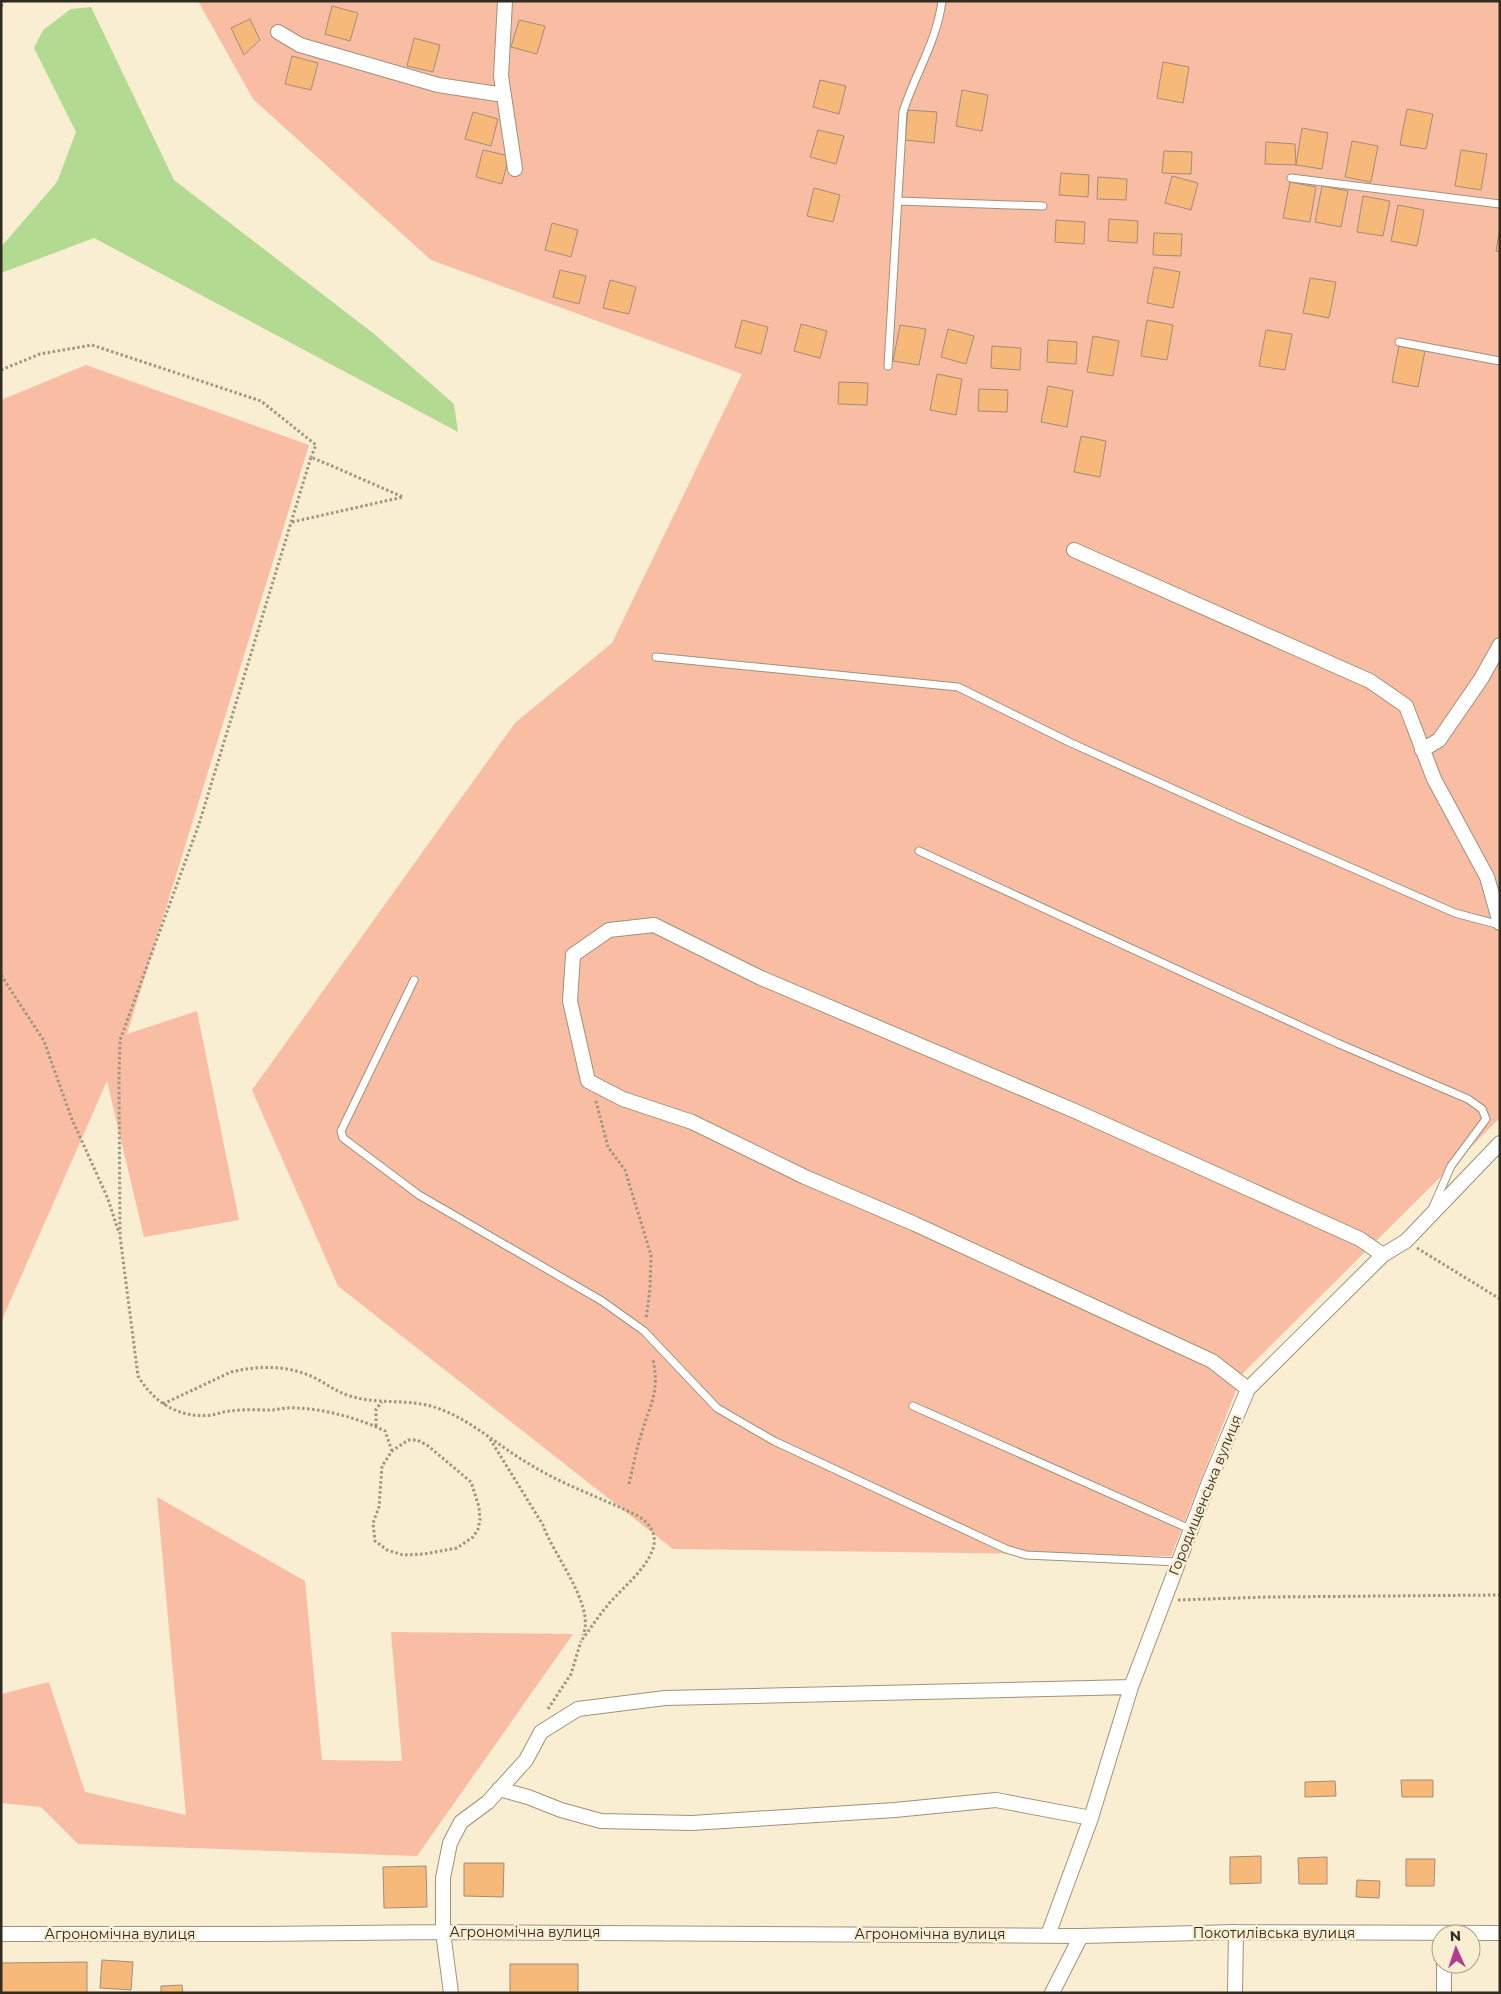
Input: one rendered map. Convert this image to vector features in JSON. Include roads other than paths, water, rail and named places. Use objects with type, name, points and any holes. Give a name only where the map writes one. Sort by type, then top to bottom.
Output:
[{"type":"street","points":[[505,1],[501,76],[515,169]]},
{"type":"street","points":[[278,32],[300,45],[438,85],[504,95]]},
{"type":"street","points":[[1074,550],[1370,681],[1406,706],[1434,779],[1487,877],[1500,924]]},
{"type":"street","points":[[1422,750],[1439,740],[1480,679],[1500,645]]},
{"type":"street","points":[[1248,1390],[1212,1362],[915,1224],[805,1177],[692,1122],[623,1099],[592,1084],[588,1081],[570,1001],[573,955],[609,930],[654,925],[761,978],[1075,1111],[1360,1239],[1383,1255]]},
{"type":"street","name":"Городищенська вулиця","points":[[1048,1935],[1091,1818],[1131,1687],[1190,1529],[1230,1429],[1248,1390],[1383,1255],[1406,1241],[1500,1143]]},
{"type":"street","points":[[451,1993],[443,1932],[443,1878],[450,1843],[462,1822],[488,1802],[526,1760],[541,1732],[578,1708],[665,1698],[1131,1687]]},
{"type":"street","points":[[499,1789],[602,1821],[692,1823],[895,1810],[996,1800],[1091,1818]]},
{"type":"street","name":"Агрономічна вулиця","points":[[1,1934],[443,1932],[1048,1935]]},
{"type":"street","points":[[1235,1993],[1236,1932]]},
{"type":"street","name":"Покотилівська вулиця","points":[[1048,1935],[1081,1936],[1236,1932],[1431,1933]]},
{"type":"street","name":"Покотилівська вулиця","points":[[1481,1933],[1500,1933]]},
{"type":"street","points":[[1052,1993],[1081,1936]]},
{"type":"street","points":[[1444,1974],[1444,1993]]},
{"type":"lane","points":[[888,366],[903,112],[939,20],[942,1]]},
{"type":"lane","points":[[1291,178],[1500,204]]},
{"type":"lane","points":[[898,201],[1043,206]]},
{"type":"lane","points":[[1399,342],[1500,361]]},
{"type":"lane","points":[[656,656],[958,687],[1069,742],[1240,819],[1455,913],[1500,924]]},
{"type":"lane","points":[[919,851],[1337,1042],[1468,1099],[1482,1109],[1486,1119],[1450,1166],[1429,1217]]},
{"type":"lane","points":[[414,980],[341,1131],[343,1138],[419,1195],[602,1302],[644,1331],[717,1408],[774,1441],[1006,1549],[1026,1555],[1178,1562]]},
{"type":"lane","points":[[913,1406],[1190,1529]]}]
